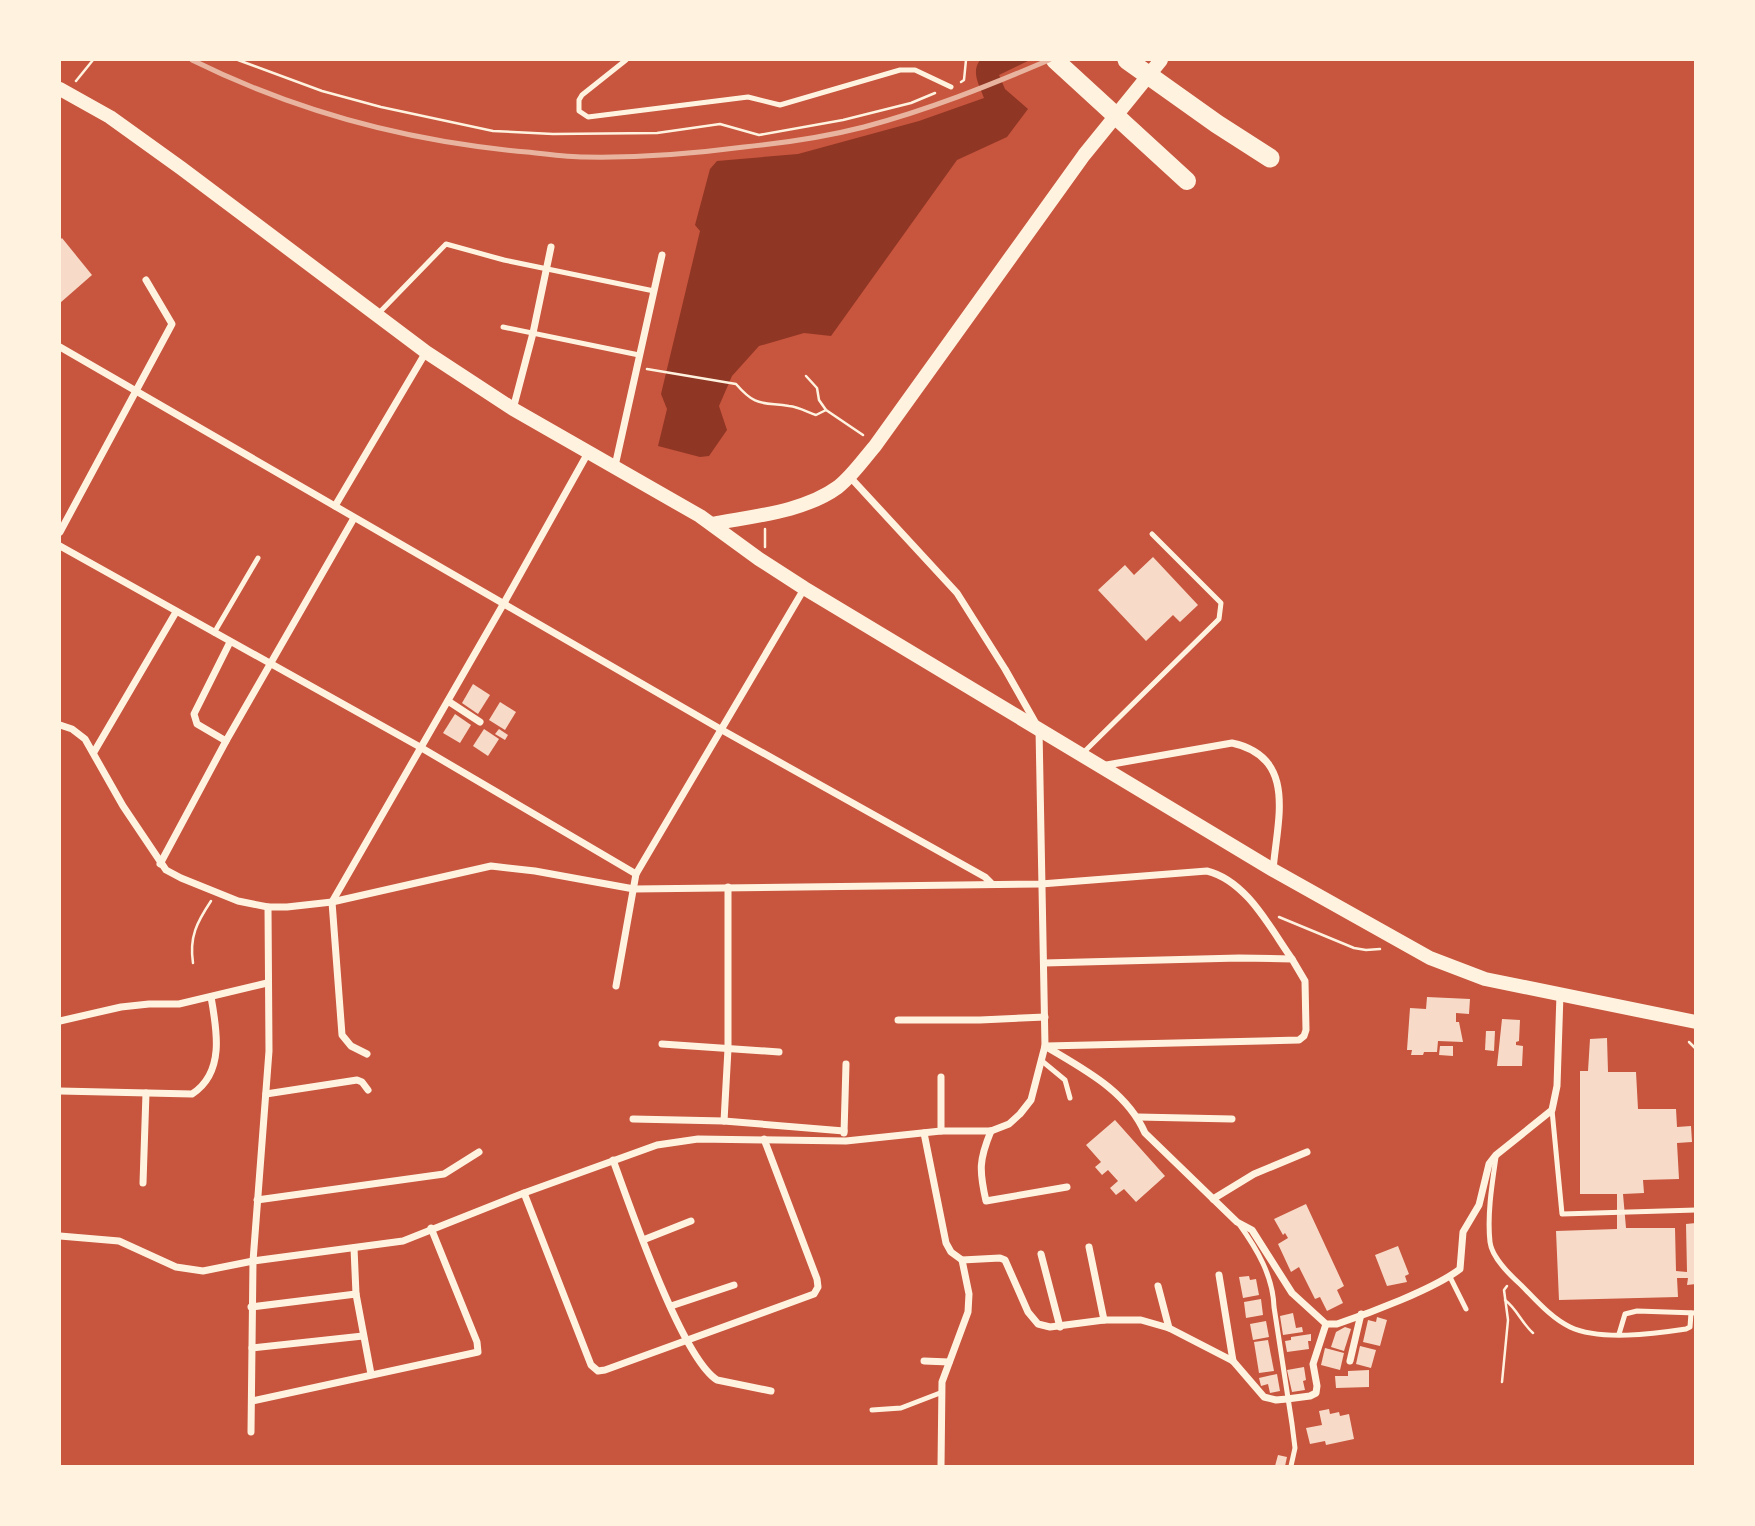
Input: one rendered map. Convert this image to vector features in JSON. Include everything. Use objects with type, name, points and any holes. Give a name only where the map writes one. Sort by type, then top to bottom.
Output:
[{"type":"highway","points":[[1055,60],[1187,181]]},
{"type":"highway","points":[[1127,60],[1270,158]]},
{"type":"main road","points":[[712,524],[804,504],[831,492],[849,477],[875,446],[1084,155],[1161,60]]},
{"type":"main road","points":[[60,90],[110,117],[426,352],[513,409],[589,450],[712,524],[804,588],[1386,935],[1451,967],[1485,979],[1696,1022]]},
{"type":"street","points":[[513,409],[533,333],[551,247]]},
{"type":"street","points":[[615,466],[662,255]]},
{"type":"street","points":[[60,532],[172,324],[146,280]]},
{"type":"street","points":[[60,347],[722,730],[973,870],[993,884]]},
{"type":"street","points":[[335,506],[426,352]]},
{"type":"street","points":[[366,1054],[346,1042],[342,1035],[332,902],[589,450]]},
{"type":"street","points":[[60,1236],[119,1241],[176,1267],[203,1271],[253,1261],[397,1242],[657,1145],[687,1140],[846,1141],[941,1131],[991,1130],[1009,1124],[1031,1100],[1045,1046],[1039,729],[957,593],[849,477]]},
{"type":"street","points":[[160,864],[226,741],[354,518]]},
{"type":"street","points":[[60,546],[420,747],[636,874]]},
{"type":"street","points":[[615,986],[636,874],[804,588]]},
{"type":"street","points":[[94,752],[176,612]]},
{"type":"street","points":[[226,741],[197,724],[194,714],[230,642]]},
{"type":"street","points":[[448,701],[480,722]]},
{"type":"street","points":[[60,724],[85,739],[160,864],[173,875],[250,904],[287,907],[332,902],[491,866],[634,889],[1041,884],[1208,871],[1222,874],[1256,907],[1305,981],[1306,1030],[1299,1040],[1045,1046]]},
{"type":"street","points":[[1101,766],[1232,743],[1247,746],[1260,754],[1279,784],[1273,870]]},
{"type":"street","points":[[724,1121],[728,1049],[728,887]]},
{"type":"street","points":[[251,1432],[253,1261],[269,1051],[268,906]]},
{"type":"street","points":[[1044,963],[1292,959]]},
{"type":"street","points":[[60,1021],[121,1007],[179,1004],[267,983]]},
{"type":"street","points":[[1045,1046],[1101,1079],[1138,1117],[1145,1133],[1237,1222],[1252,1230],[1292,1293],[1326,1324],[1337,1324],[1450,1277],[1460,1269],[1463,1232],[1479,1205],[1489,1164],[1496,1154],[1552,1110],[1557,1086],[1560,994]]},
{"type":"street","points":[[60,1091],[192,1094],[205,1083],[217,1051],[212,997]]},
{"type":"street","points":[[898,1020],[1045,1017]]},
{"type":"street","points":[[662,1044],[779,1052]]},
{"type":"street","points":[[846,1063],[846,1141]]},
{"type":"street","points":[[941,1077],[941,1131]]},
{"type":"street","points":[[266,1094],[357,1080],[368,1090]]},
{"type":"street","points":[[143,1183],[146,1093]]},
{"type":"street","points":[[1138,1117],[1232,1119]]},
{"type":"street","points":[[633,1119],[724,1121],[844,1131]]},
{"type":"street","points":[[991,1130],[981,1157],[979,1174],[986,1201],[1067,1187]]},
{"type":"street","points":[[924,1133],[946,1243],[951,1252],[962,1259],[1005,1260],[1034,1321],[1044,1326],[1060,1327],[1104,1320],[1141,1320],[1169,1328],[1233,1361],[1264,1396],[1276,1400],[1316,1393],[1313,1364],[1326,1324]]},
{"type":"street","points":[[524,1193],[591,1365],[597,1371],[605,1370],[814,1294],[818,1287],[817,1279],[764,1139]]},
{"type":"street","points":[[257,1200],[444,1174],[479,1152]]},
{"type":"street","points":[[1213,1199],[1254,1174],[1307,1152]]},
{"type":"street","points":[[613,1160],[643,1240],[687,1342],[710,1376],[717,1380],[771,1391]]},
{"type":"street","points":[[643,1240],[691,1221]]},
{"type":"street","points":[[252,1401],[478,1352],[477,1342],[431,1228]]},
{"type":"street","points":[[1089,1247],[1104,1320]]},
{"type":"street","points":[[354,1248],[356,1294],[371,1374]]},
{"type":"street","points":[[1041,1254],[1060,1327]]},
{"type":"street","points":[[941,1466],[940,1393],[968,1312],[969,1294],[962,1259]]},
{"type":"street","points":[[1219,1275],[1233,1361]]},
{"type":"street","points":[[671,1306],[734,1285]]},
{"type":"street","points":[[1158,1286],[1169,1328]]},
{"type":"street","points":[[251,1307],[356,1294]]},
{"type":"street","points":[[1350,1361],[1361,1314]]},
{"type":"street","points":[[251,1348],[363,1336]]},
{"type":"street","points":[[924,1361],[949,1362]]},
{"type":"lane","points":[[626,60],[582,95],[578,105],[583,115],[594,116],[748,97],[780,105],[900,70],[915,70],[951,87]]},
{"type":"lane","points":[[377,316],[446,244],[504,260],[654,290]]},
{"type":"lane","points":[[503,327],[639,355]]},
{"type":"lane","points":[[1082,755],[1219,619],[1221,603],[1152,534]]},
{"type":"lane","points":[[214,633],[258,558]]},
{"type":"lane","points":[[1042,1061],[1065,1080],[1070,1097]]},
{"type":"lane","points":[[1552,1110],[1562,1214],[1696,1210]]},
{"type":"lane","points":[[1496,1154],[1490,1242],[1493,1251],[1514,1279],[1567,1326],[1586,1333],[1645,1336],[1686,1329],[1690,1327],[1693,1313],[1637,1311],[1625,1314],[1619,1334]]},
{"type":"lane","points":[[1237,1222],[1268,1272],[1273,1292],[1295,1448],[1291,1466]]},
{"type":"lane","points":[[1450,1277],[1466,1309]]},
{"type":"lane","points":[[872,1410],[901,1408],[940,1393]]},
{"type":"path","points":[[76,81],[93,60]]},
{"type":"path","points":[[647,359],[644,369],[736,384],[743,394],[766,405],[791,406],[816,415],[826,410]]},
{"type":"path","points":[[806,376],[817,388],[818,400],[826,410],[857,429],[875,446]]},
{"type":"path","points":[[763,523],[766,534],[765,548]]},
{"type":"path","points":[[193,963],[192,939],[201,916],[216,893]]},
{"type":"path","points":[[1256,907],[1354,948],[1380,949]]},
{"type":"path","points":[[1689,1042],[1696,1049]]},
{"type":"path","points":[[1502,1382],[1508,1320],[1504,1290],[1514,1279]]},
{"type":"path","points":[[1505,1300],[1533,1333]]},
{"type":"shaded area","points":[[980,60],[1030,60],[999,75],[1005,89],[1028,109],[1007,137],[957,160],[831,336],[804,333],[759,346],[732,376],[719,406],[727,430],[709,456],[700,457],[658,446],[667,409],[661,394],[700,231],[695,225],[710,169],[717,161],[798,154],[919,121],[984,98],[976,74]]},
{"type":"building","points":[[62,238],[92,275],[60,303],[60,240]]},
{"type":"building","points":[[1153,557],[1198,605],[1180,622],[1173,615],[1146,641],[1098,590],[1125,565],[1134,575]]},
{"type":"building","points":[[473,684],[490,695],[478,714],[462,703]]},
{"type":"building","points":[[500,702],[516,712],[505,730],[489,720]]},
{"type":"building","points":[[455,714],[471,725],[460,743],[443,733]]},
{"type":"building","points":[[484,729],[499,739],[488,756],[473,746]]},
{"type":"building","points":[[499,729],[508,735],[505,740],[495,734]]},
{"type":"building","points":[[1427,997],[1470,999],[1469,1014],[1456,1013],[1456,1022],[1459,1022],[1463,1042],[1438,1041],[1437,1052],[1411,1055],[1412,1050],[1407,1050],[1410,1008],[1426,1009]]},
{"type":"building","points":[[1502,1019],[1520,1020],[1519,1041],[1516,1045],[1523,1046],[1522,1066],[1497,1066]]},
{"type":"building","points":[[1486,1031],[1495,1031],[1494,1051],[1485,1050]]},
{"type":"building","points":[[1607,1038],[1608,1072],[1636,1072],[1638,1109],[1676,1109],[1677,1127],[1691,1126],[1692,1142],[1677,1143],[1679,1179],[1643,1180],[1644,1193],[1623,1194],[1626,1228],[1675,1228],[1676,1271],[1687,1272],[1686,1224],[1696,1223],[1696,1284],[1687,1285],[1688,1278],[1677,1278],[1678,1297],[1559,1300],[1556,1231],[1617,1229],[1617,1194],[1580,1194],[1580,1071],[1588,1071],[1590,1039]]},
{"type":"building","points":[[1440,1046],[1453,1046],[1453,1056],[1439,1055]]},
{"type":"building","points":[[1115,1120],[1165,1176],[1136,1202],[1124,1189],[1116,1195],[1110,1188],[1118,1181],[1108,1170],[1102,1175],[1095,1167],[1101,1162],[1086,1145]]},
{"type":"building","points":[[1306,1204],[1344,1286],[1337,1290],[1343,1303],[1327,1311],[1320,1297],[1315,1299],[1299,1267],[1291,1272],[1278,1244],[1288,1238],[1285,1233],[1283,1235],[1274,1219]]},
{"type":"building","points":[[1398,1246],[1409,1274],[1405,1276],[1407,1282],[1387,1286],[1375,1255]]},
{"type":"building","points":[[1249,1276],[1250,1280],[1256,1279],[1259,1295],[1243,1298],[1239,1277]]},
{"type":"building","points":[[1261,1299],[1263,1315],[1246,1318],[1244,1302]]},
{"type":"building","points":[[1293,1313],[1296,1328],[1302,1327],[1303,1332],[1283,1335],[1280,1316]]},
{"type":"building","points":[[1377,1317],[1387,1320],[1380,1346],[1363,1342],[1368,1320],[1376,1322]]},
{"type":"building","points":[[1266,1321],[1269,1337],[1253,1340],[1250,1324]]},
{"type":"building","points":[[1345,1327],[1351,1329],[1344,1351],[1331,1347],[1336,1332]]},
{"type":"building","points":[[1311,1334],[1309,1349],[1287,1352],[1285,1341],[1291,1340],[1291,1337]]},
{"type":"building","points":[[1268,1340],[1274,1371],[1259,1373],[1254,1342]]},
{"type":"building","points":[[1360,1346],[1376,1350],[1371,1368],[1356,1364]]},
{"type":"building","points":[[1325,1348],[1344,1353],[1340,1370],[1321,1365]]},
{"type":"building","points":[[1304,1367],[1305,1390],[1292,1392],[1287,1370]]},
{"type":"building","points":[[1369,1370],[1369,1387],[1336,1388],[1335,1376],[1348,1376],[1348,1371]]},
{"type":"building","points":[[1277,1374],[1280,1391],[1270,1393],[1268,1384],[1261,1386],[1259,1378]]},
{"type":"building","points":[[1329,1409],[1330,1414],[1349,1414],[1354,1439],[1326,1445],[1325,1441],[1310,1444],[1306,1428],[1322,1425],[1319,1411]]},
{"type":"building","points":[[1278,1455],[1287,1457],[1285,1466],[1275,1466]]},
{"type":"railway","points":[[192,60],[272,95],[355,122],[440,141],[564,156],[605,157],[704,152],[789,142],[849,131],[935,105],[1049,60]]}]
